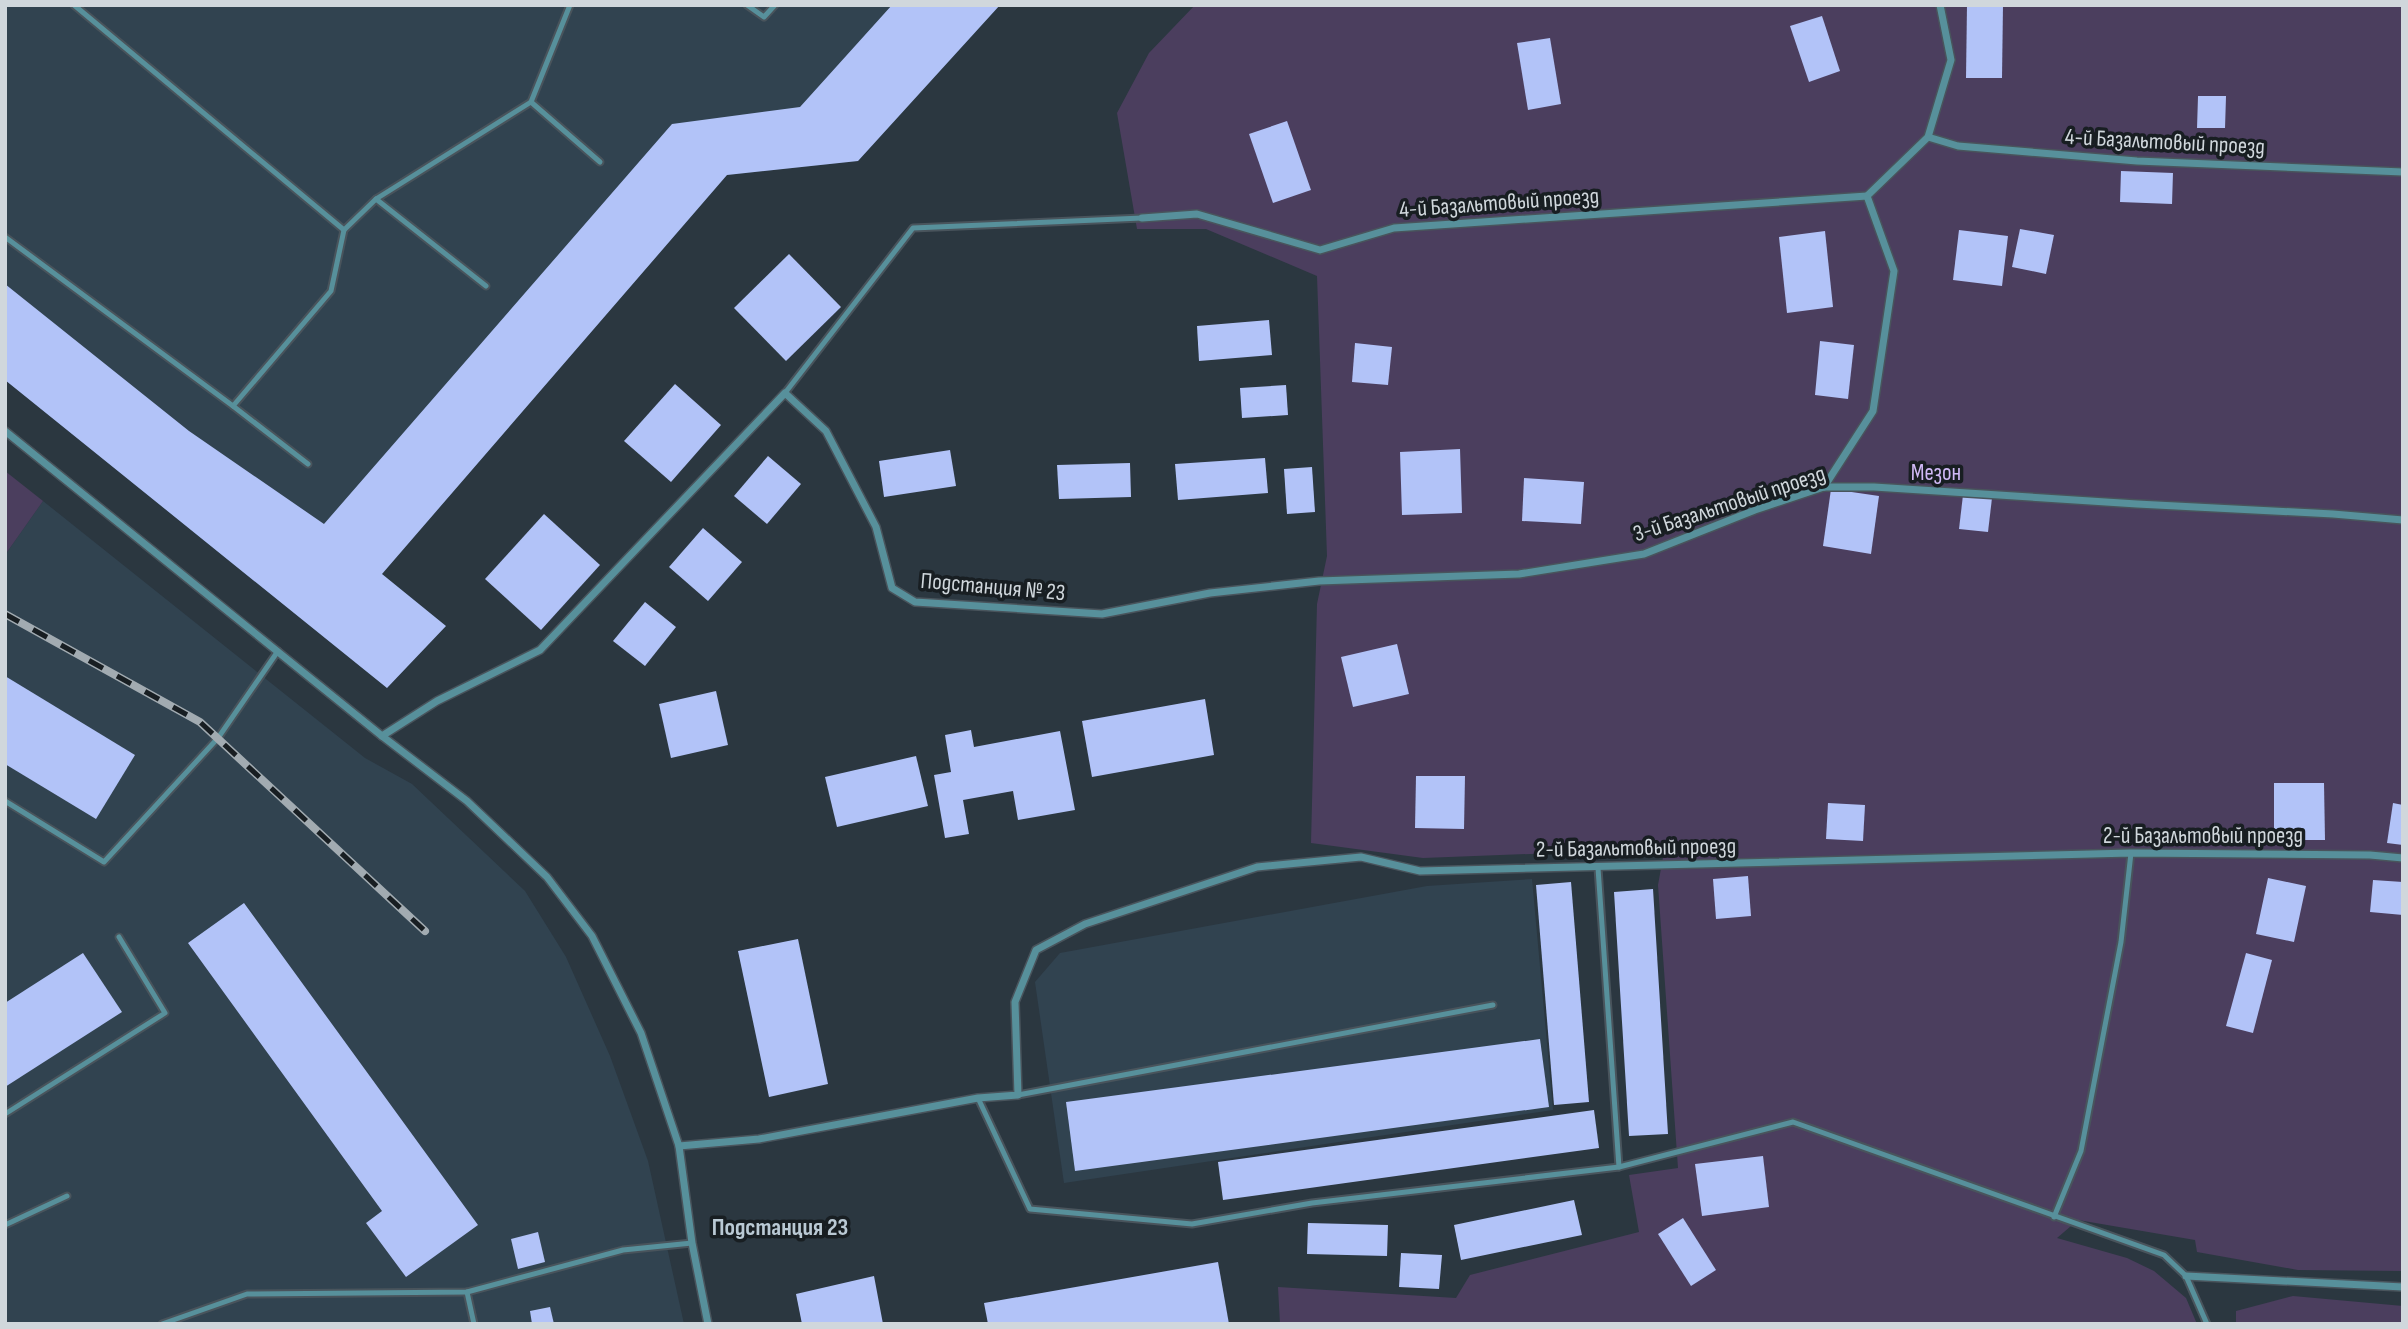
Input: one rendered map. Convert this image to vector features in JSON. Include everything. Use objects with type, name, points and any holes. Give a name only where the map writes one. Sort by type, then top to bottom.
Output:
[{"type":"street","points":[[1824,487],[1873,411],[1894,271],[1867,196],[1927,137],[1951,60],[1940,5]]},
{"type":"street","name":"4-й Базальтовый проезд","points":[[1927,137],[1958,146],[2137,161],[2403,172]]},
{"type":"street","name":"4-й Базальтовый проезд","points":[[1142,218],[1197,214],[1320,250],[1394,228],[1867,196]]},
{"type":"street","points":[[382,736],[437,701],[540,650],[785,393]]},
{"type":"street","name":"Подстанция № 23","points":[[785,393],[827,431],[876,527],[892,588],[915,602],[1102,614],[1210,593],[1319,581]]},
{"type":"street","points":[[5,431],[382,736],[467,801],[547,877],[592,936],[642,1033],[679,1146],[692,1243],[708,1324]]},
{"type":"street","name":"3-й Базальтовый проезд","points":[[1319,581],[1519,574],[1644,554],[1755,510],[1824,487],[1874,487],[2137,505],[2333,513],[2403,520]]},
{"type":"street","name":"2-й Базальтовый проезд","points":[[1018,1095],[1015,1002],[1035,950],[1085,924],[1257,867],[1361,857],[1420,871],[2131,853],[2370,855],[2403,858]]},
{"type":"street","points":[[679,1146],[759,1139],[978,1098],[1018,1095]]},
{"type":"street","points":[[2186,1276],[2403,1287]]},
{"type":"lane","points":[[74,5],[344,230]]},
{"type":"lane","points":[[233,406],[331,291],[344,230],[376,199],[531,102],[570,5]]},
{"type":"lane","points":[[747,5],[764,18],[775,5]]},
{"type":"lane","points":[[531,102],[600,162]]},
{"type":"lane","points":[[376,199],[486,285]]},
{"type":"lane","points":[[785,393],[913,228],[1142,218]]},
{"type":"lane","points":[[5,237],[308,464]]},
{"type":"lane","points":[[5,802],[104,862],[218,738],[278,651]]},
{"type":"lane","points":[[2054,1217],[2081,1151],[2121,942],[2131,853]]},
{"type":"lane","points":[[1598,868],[1619,1167]]},
{"type":"lane","points":[[5,1114],[165,1013],[119,937]]},
{"type":"lane","points":[[1018,1095],[1493,1005]]},
{"type":"lane","points":[[978,1098],[1030,1209],[1192,1224],[1312,1203],[1619,1167],[1793,1122],[2164,1255],[2186,1276],[2207,1324]]},
{"type":"lane","points":[[5,1224],[67,1196]]},
{"type":"lane","points":[[162,1324],[247,1294],[467,1292],[623,1250],[692,1243]]},
{"type":"lane","points":[[467,1292],[474,1324]]},
{"type":"shaded area","points":[[5,5],[1000,5],[858,161],[727,175],[382,574],[446,626],[387,688],[5,380]]},
{"type":"shaded area","points":[[43,501],[365,758],[412,784],[525,891],[566,957],[610,1056],[648,1161],[684,1324],[5,1324],[5,555]]},
{"type":"shaded area","points":[[1532,879],[1553,1110],[1064,1183],[1035,982],[1060,953],[1427,886]]},
{"type":"green space","name":"Мезон","points":[[1195,5],[2403,5],[2403,1271],[2298,1270],[2197,1252],[2195,1240],[2078,1220],[2057,1238],[2127,1258],[2154,1271],[2186,1298],[2197,1324],[1280,1324],[1278,1287],[1456,1298],[1470,1275],[1639,1232],[1629,1175],[1678,1168],[1658,885],[1664,852],[1609,851],[1423,858],[1311,843],[1317,604],[1327,556],[1317,276],[1206,229],[1137,229],[1117,113],[1149,53]]},
{"type":"green space","points":[[5,471],[43,501],[5,555]]},
{"type":"green space","points":[[2293,1296],[2403,1306],[2403,1324],[2236,1324],[2236,1311]]},
{"type":"building","points":[[892,5],[1000,5],[858,161],[727,175],[382,574],[446,626],[387,688],[5,380],[5,284],[189,431],[324,524],[672,124],[800,107]]},
{"type":"building","points":[[1967,5],[2003,5],[2002,78],[1966,78]]},
{"type":"building","points":[[1822,16],[1840,71],[1809,82],[1790,26]]},
{"type":"building","points":[[1550,38],[1561,104],[1528,110],[1517,43]]},
{"type":"building","points":[[2198,96],[2226,96],[2225,128],[2197,128]]},
{"type":"building","points":[[1287,121],[1311,190],[1273,203],[1249,134]]},
{"type":"building","points":[[2121,171],[2173,173],[2172,204],[2120,202]]},
{"type":"building","points":[[2020,229],[2054,235],[2046,274],[2012,267]]},
{"type":"building","points":[[1959,230],[2008,236],[2002,286],[1953,280]]},
{"type":"building","points":[[1825,231],[1833,307],[1787,313],[1779,237]]},
{"type":"building","points":[[789,254],[841,307],[786,361],[734,308]]},
{"type":"building","points":[[1269,320],[1272,355],[1199,361],[1197,326]]},
{"type":"building","points":[[1820,341],[1854,345],[1848,399],[1815,395]]},
{"type":"building","points":[[1355,343],[1392,347],[1388,385],[1352,382]]},
{"type":"building","points":[[675,384],[721,425],[671,482],[624,441]]},
{"type":"building","points":[[1286,385],[1288,415],[1242,418],[1240,388]]},
{"type":"building","points":[[1460,449],[1462,513],[1402,515],[1400,452]]},
{"type":"building","points":[[950,450],[956,486],[884,497],[879,461]]},
{"type":"building","points":[[768,456],[801,484],[767,524],[734,496]]},
{"type":"building","points":[[1265,458],[1268,493],[1178,500],[1175,464]]},
{"type":"building","points":[[1130,463],[1131,497],[1059,499],[1057,465]]},
{"type":"building","points":[[1312,467],[1315,512],[1287,514],[1284,469]]},
{"type":"building","points":[[1524,478],[1584,482],[1581,524],[1522,521]]},
{"type":"building","points":[[1831,489],[1879,496],[1871,554],[1823,546]]},
{"type":"building","points":[[1963,495],[1992,498],[1988,532],[1959,529]]},
{"type":"building","points":[[544,514],[600,565],[541,630],[485,579]]},
{"type":"building","points":[[703,528],[742,562],[708,601],[669,567]]},
{"type":"building","points":[[645,602],[676,627],[645,666],[613,641]]},
{"type":"building","points":[[1397,644],[1409,694],[1353,707],[1341,657]]},
{"type":"building","points":[[5,676],[135,755],[96,819],[5,764]]},
{"type":"building","points":[[716,691],[728,745],[671,758],[659,704]]},
{"type":"building","points":[[1205,699],[1214,755],[1092,777],[1082,721]]},
{"type":"building","points":[[971,730],[974,747],[1060,731],[1075,810],[1018,820],[1013,791],[963,800],[969,834],[945,838],[934,775],[951,772],[945,735]]},
{"type":"building","points":[[916,756],[928,806],[837,827],[825,777]]},
{"type":"building","points":[[1416,776],[1465,776],[1464,829],[1415,828]]},
{"type":"building","points":[[2274,783],[2324,783],[2325,840],[2274,840]]},
{"type":"building","points":[[1828,803],[1865,805],[1863,841],[1826,839]]},
{"type":"building","points":[[2393,803],[2403,805],[2403,845],[2387,843]]},
{"type":"building","points":[[1748,876],[1751,916],[1716,919],[1713,879]]},
{"type":"building","points":[[2268,878],[2306,886],[2294,942],[2256,934]]},
{"type":"building","points":[[2373,880],[2403,882],[2403,915],[2370,912]]},
{"type":"building","points":[[1571,882],[1589,1102],[1554,1105],[1536,885]]},
{"type":"building","points":[[1653,889],[1668,1134],[1629,1136],[1614,892]]},
{"type":"building","points":[[244,903],[478,1225],[406,1277],[366,1223],[382,1211],[188,943]]},
{"type":"building","points":[[798,939],[828,1084],[769,1097],[738,951]]},
{"type":"building","points":[[83,953],[122,1012],[5,1087],[5,1003]]},
{"type":"building","points":[[2246,953],[2272,960],[2253,1033],[2226,1026]]},
{"type":"building","points":[[1540,1039],[1549,1107],[1075,1171],[1066,1102]]},
{"type":"building","points":[[1594,1110],[1599,1148],[1223,1200],[1218,1162]]},
{"type":"building","points":[[1763,1156],[1769,1207],[1702,1216],[1695,1164]]},
{"type":"building","points":[[1574,1200],[1582,1235],[1461,1260],[1454,1225]]},
{"type":"building","points":[[1683,1218],[1716,1270],[1691,1286],[1658,1234]]},
{"type":"building","points":[[1308,1223],[1388,1225],[1387,1256],[1307,1254]]},
{"type":"building","points":[[538,1232],[545,1262],[518,1269],[511,1239]]},
{"type":"building","points":[[1401,1253],[1442,1255],[1439,1289],[1399,1287]]},
{"type":"building","points":[[1218,1262],[1229,1324],[988,1324],[984,1303]]},
{"type":"building","points":[[874,1276],[883,1324],[802,1324],[796,1294]]},
{"type":"building","points":[[550,1307],[554,1324],[532,1324],[530,1311]]},
{"type":"railway","points":[[5,614],[200,722],[425,931]]},
{"type":"district","name":"Подстанция 23","points":[[780,1227]]}]
